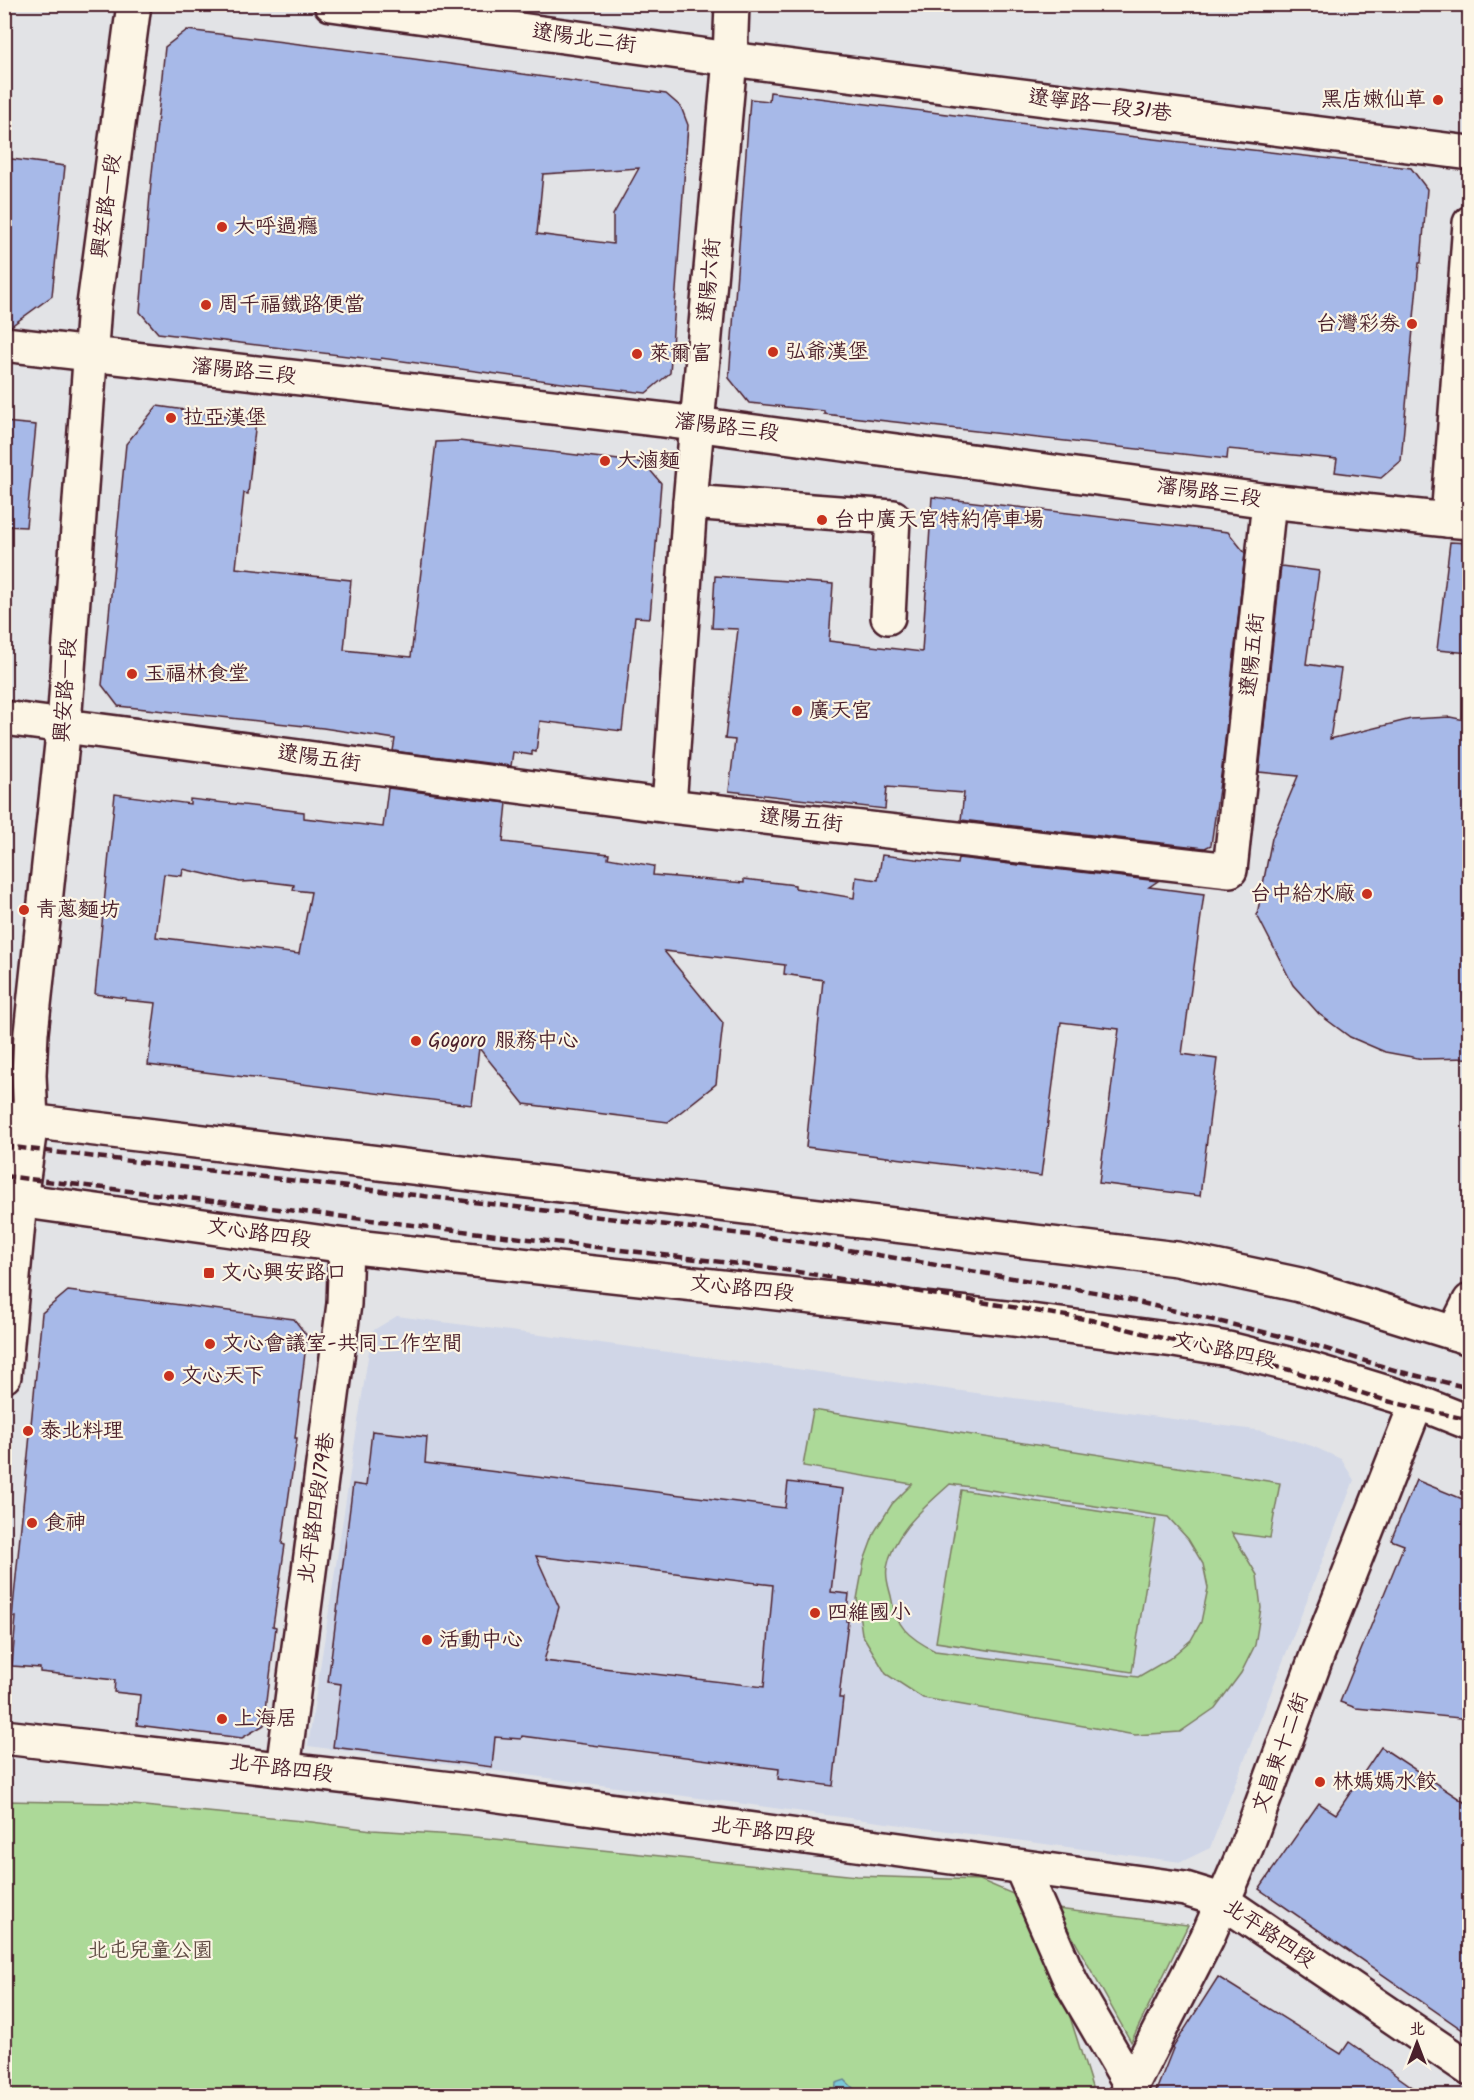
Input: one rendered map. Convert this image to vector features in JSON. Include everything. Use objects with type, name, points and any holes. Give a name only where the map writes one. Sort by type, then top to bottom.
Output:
[{"type":"street","name":"興安路一段","points":[[4,1376],[18,1119],[29,1075],[31,1033],[64,725],[89,355],[134,4]]},
{"type":"street","name":"遼陽北二街","points":[[332,4],[730,59]]},
{"type":"street","name":"遼陽六街","points":[[669,806],[696,423],[730,59],[732,4]]},
{"type":"street","name":"遼寧路一段31巷","points":[[730,59],[1470,153]]},
{"type":"street","points":[[1459,521],[1470,223]]},
{"type":"street","name":"瀋陽路三段","points":[[4,344],[696,423],[1269,501],[1459,521]]},
{"type":"street","name":"遼陽五街","points":[[4,718],[669,806],[1230,870],[1269,501]]},
{"type":"street","points":[[690,502],[893,517],[888,617]]},
{"type":"street","points":[[18,1119],[1177,1259],[1300,1285],[1462,1336],[1470,1301]]},
{"type":"street","name":"文心路四段","points":[[13,1199],[346,1246],[1002,1318],[1174,1340],[1260,1357],[1417,1402],[1470,1423]]},
{"type":"street","name":"北平路四段179巷","points":[[283,1769],[344,1304],[346,1246]]},
{"type":"street","name":"文昌東十二街","points":[[1129,2090],[1207,1938],[1221,1900],[1246,1848],[1316,1658],[1417,1402]]},
{"type":"street","name":"北平路四段","points":[[4,1737],[477,1792],[1185,1889],[1221,1900],[1470,2069]]},
{"type":"street","points":[[1022,1868],[1071,1982],[1129,2090]]},
{"type":"shaded area","name":"四維國小","points":[[397,1316],[1263,1431],[1312,1446],[1341,1459],[1354,1480],[1210,1848],[1181,1862],[308,1746],[372,1331]]},
{"type":"green space","points":[[813,1410],[1280,1483],[1270,1538],[1232,1533],[1257,1575],[1261,1608],[1255,1645],[1241,1673],[1215,1708],[1180,1732],[1135,1735],[923,1698],[886,1674],[862,1634],[857,1599],[864,1561],[875,1531],[892,1504],[912,1484],[803,1466]],"holes":[[[950,1484],[1168,1517],[1188,1539],[1203,1564],[1208,1588],[1201,1622],[1191,1640],[1169,1659],[1138,1677],[935,1651],[911,1636],[896,1616],[886,1575],[890,1555],[911,1521]]]},
{"type":"green space","points":[[961,1490],[1156,1520],[1132,1672],[936,1642]]},
{"type":"green space","name":"北屯兒童公園","points":[[4,1801],[112,1803],[857,1876],[980,1880],[1013,1894],[1061,1988],[1092,2087],[1088,2096],[5,2095]]},
{"type":"green space","points":[[1057,1909],[1188,1925],[1131,2042]]},
{"type":"water","points":[[845,2080],[860,2095],[835,2095],[836,2083]]},
{"type":"building","points":[[187,30],[666,94],[681,107],[688,125],[670,373],[646,393],[381,358],[380,360],[158,333],[140,312],[165,47]],"holes":[[[639,168],[613,215],[613,244],[537,234],[543,174]]]},
{"type":"building","points":[[770,92],[1092,132],[1411,168],[1427,189],[1401,461],[1381,478],[1335,472],[1337,459],[1228,449],[1227,459],[824,414],[824,411],[749,403],[729,378],[750,99],[769,101]]},
{"type":"building","points":[[4,158],[65,166],[52,296],[11,326],[4,326]]},
{"type":"building","points":[[157,406],[256,420],[248,494],[244,493],[236,568],[351,580],[344,650],[411,657],[436,442],[459,441],[644,463],[661,483],[650,618],[635,617],[622,731],[540,721],[536,752],[532,751],[532,755],[513,752],[511,766],[393,751],[395,739],[323,728],[118,706],[102,685],[126,444]]},
{"type":"building","points":[[4,422],[36,425],[26,527],[4,526]]},
{"type":"building","points":[[932,497],[1228,532],[1245,553],[1222,768],[1211,845],[1205,848],[961,820],[964,793],[887,787],[885,809],[729,791],[735,740],[725,739],[738,629],[712,628],[715,576],[833,584],[829,641],[922,652]]},
{"type":"building","points":[[1450,542],[1470,543],[1470,653],[1437,650]]},
{"type":"building","name":"台中給水廠","points":[[1281,566],[1319,571],[1306,664],[1341,669],[1330,739],[1411,719],[1450,717],[1470,721],[1470,1058],[1423,1059],[1385,1052],[1350,1037],[1319,1014],[1293,985],[1257,915],[1272,838],[1298,776],[1259,772]]},
{"type":"building","points":[[388,788],[507,803],[503,842],[609,854],[608,858],[654,866],[653,875],[744,883],[744,879],[795,885],[795,888],[854,898],[856,877],[878,880],[882,855],[957,864],[958,858],[1158,881],[1149,887],[1204,894],[1182,1054],[1217,1059],[1200,1196],[1099,1183],[1119,1029],[1061,1022],[1041,1176],[806,1147],[823,980],[784,974],[785,965],[664,951],[723,1023],[716,1084],[668,1122],[524,1104],[479,1048],[472,1105],[148,1065],[156,1003],[95,994],[115,794],[190,804],[190,799],[304,812],[304,818],[383,827]],"holes":[[[183,869],[240,882],[262,881],[294,885],[293,890],[311,892],[299,954],[156,937],[164,874],[182,876]]]},
{"type":"building","points":[[68,1291],[294,1319],[307,1336],[295,1438],[297,1438],[282,1544],[285,1545],[273,1626],[276,1627],[264,1725],[242,1738],[137,1725],[140,1695],[114,1692],[115,1680],[40,1672],[40,1668],[12,1666],[16,1617],[12,1617],[42,1313]]},
{"type":"building","points":[[372,1431],[427,1437],[425,1463],[785,1508],[788,1482],[843,1489],[831,1592],[849,1594],[839,1698],[843,1698],[833,1786],[778,1779],[779,1769],[522,1736],[521,1739],[495,1737],[492,1767],[333,1747],[341,1684],[328,1682],[353,1484],[366,1486]],"holes":[[[536,1556],[773,1585],[764,1687],[544,1661],[559,1607]]]},
{"type":"building","points":[[1416,1480],[1470,1502],[1470,1719],[1356,1708],[1340,1702],[1404,1545],[1391,1540]]},
{"type":"building","points":[[1381,1747],[1470,1806],[1470,2035],[1259,1889],[1319,1803],[1336,1814]]},
{"type":"building","points":[[1218,1977],[1341,2054],[1349,2042],[1425,2096],[1154,2096],[1174,2046]]},
{"type":"railway","points":[[4,1146],[784,1239],[1100,1293],[1297,1340],[1401,1372],[1470,1388]]},
{"type":"railway","points":[[4,1176],[780,1269],[1091,1320],[1290,1370],[1387,1401],[1470,1420]]},
{"type":"place","name":"黑店嫩仙草","points":[[1438,100]]},
{"type":"place","name":"大呼過癮","points":[[222,227]]},
{"type":"place","name":"周千福鐵路便當","points":[[206,305]]},
{"type":"place","name":"台灣彩券","points":[[1412,324]]},
{"type":"place","name":"弘爺漢堡","points":[[773,352]]},
{"type":"place","name":"萊爾富","points":[[637,354]]},
{"type":"place","name":"拉亞漢堡","points":[[171,418]]},
{"type":"place","name":"大滷麵","points":[[605,461]]},
{"type":"place","name":"台中廣天宮特約停車場","points":[[822,520]]},
{"type":"place","name":"玉福林食堂","points":[[132,674]]},
{"type":"place","name":"廣天宮","points":[[797,711]]},
{"type":"place","name":"台中給水廠","points":[[1367,894]]},
{"type":"place","name":"青蔥麵坊","points":[[24,910]]},
{"type":"place","name":"Gogoro 服務中心","points":[[416,1041]]},
{"type":"place","name":"文心興安路口","points":[[209,1273]]},
{"type":"place","name":"文心會議室-共同工作空間","points":[[210,1344]]},
{"type":"place","name":"文心天下","points":[[169,1376]]},
{"type":"place","name":"泰北料理","points":[[28,1431]]},
{"type":"place","name":"食神","points":[[32,1523]]},
{"type":"place","name":"四維國小","points":[[815,1613]]},
{"type":"place","name":"活動中心","points":[[427,1640]]},
{"type":"place","name":"上海居","points":[[222,1719]]},
{"type":"place","name":"林媽媽水餃","points":[[1320,1782]]}]
